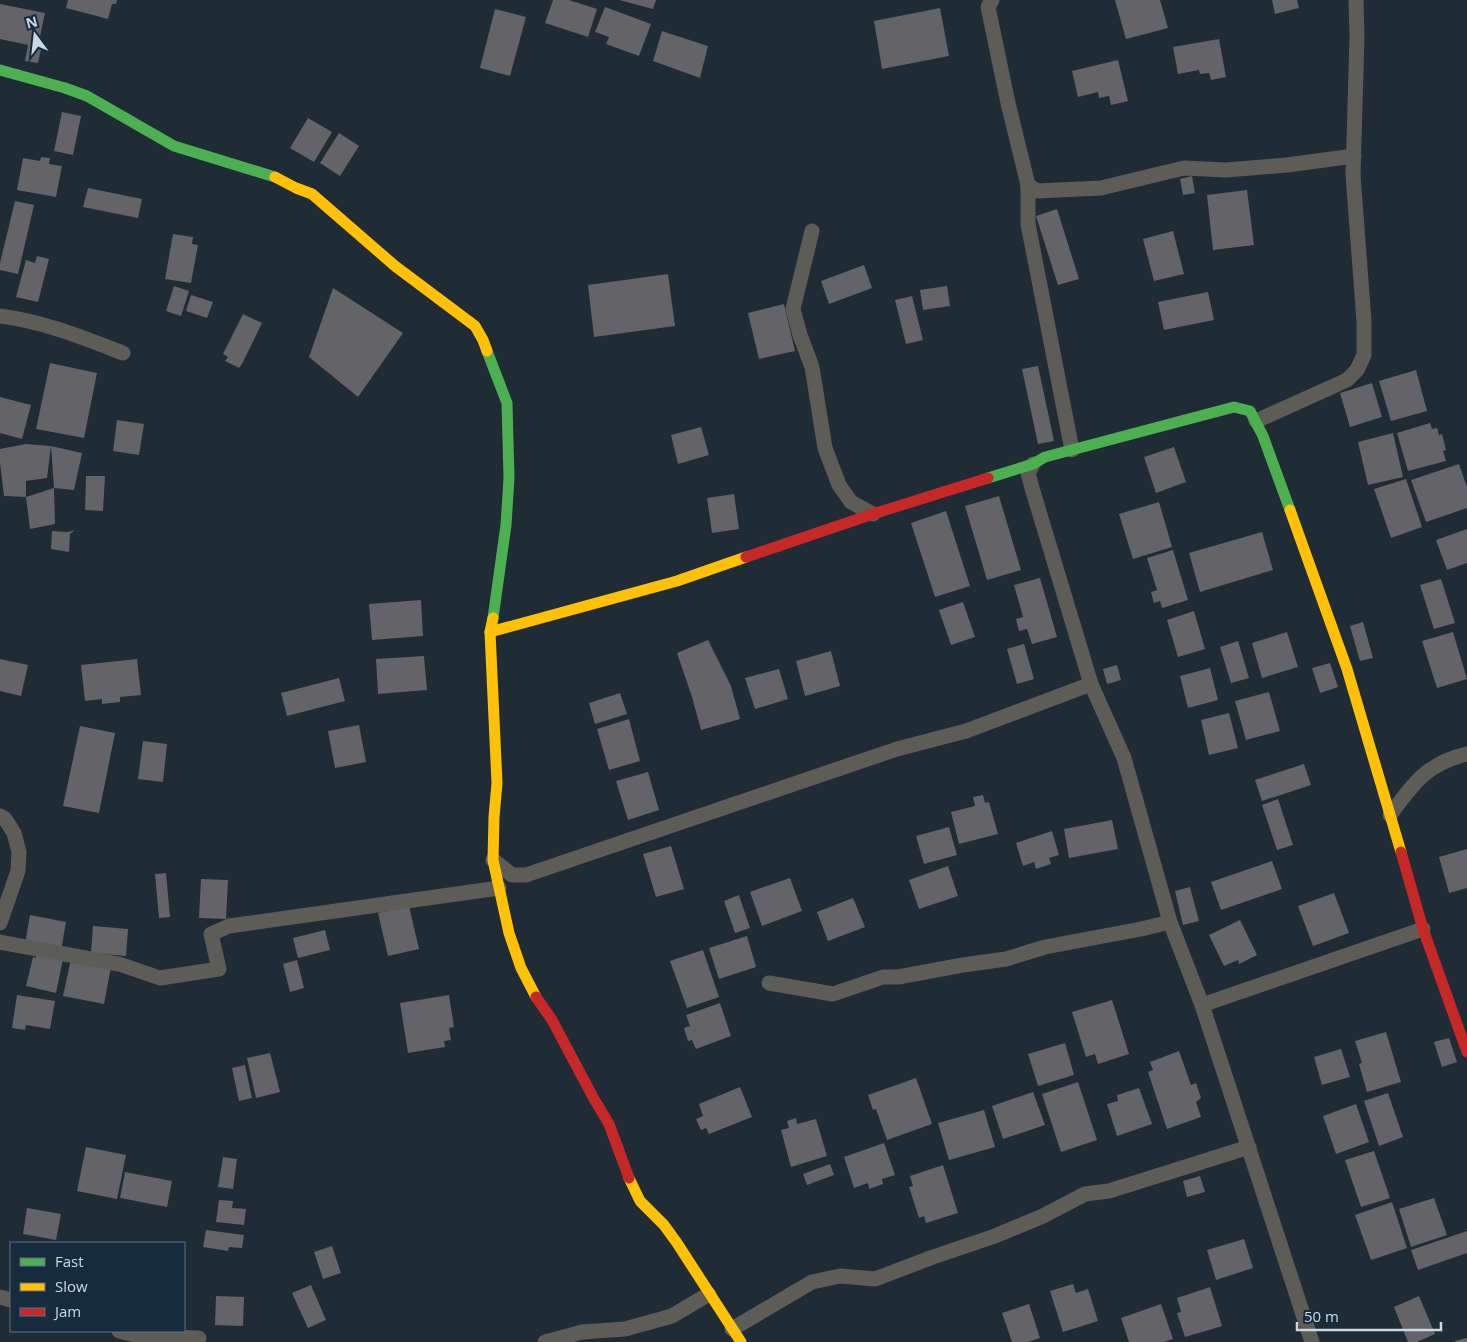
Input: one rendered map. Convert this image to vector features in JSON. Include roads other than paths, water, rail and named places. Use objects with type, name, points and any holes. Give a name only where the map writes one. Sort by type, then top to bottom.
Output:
[{"type":"street","points":[[992,0],[988,8],[1028,185],[1028,224],[1072,450]]},
{"type":"street","points":[[1256,421],[1347,380],[1357,370],[1364,355],[1364,321],[1353,175],[1357,37],[1356,0]]},
{"type":"street","points":[[0,70],[87,96],[174,146],[272,176],[312,194],[395,266],[475,326],[507,402],[509,478],[507,506],[494,617],[490,632],[497,784],[493,860],[509,933],[521,968],[532,992],[552,1020],[609,1124],[630,1182],[640,1201],[664,1225],[677,1243],[741,1342]]},
{"type":"street","points":[[1028,185],[1037,192],[1101,188],[1184,168],[1234,170],[1354,156]]},
{"type":"street","points":[[812,231],[794,309],[800,335],[812,367],[825,448],[839,485],[851,502],[873,514]]},
{"type":"street","points":[[0,316],[24,319],[62,329],[123,353]]},
{"type":"street","points":[[490,632],[677,581],[873,514],[1033,464],[1045,457],[1234,407],[1250,411],[1263,436],[1347,669],[1423,929],[1467,1052]]},
{"type":"street","points":[[1033,464],[1028,473],[1091,684],[1124,758],[1170,922],[1202,1005],[1312,1342]]},
{"type":"street","points":[[493,860],[512,875],[526,875],[898,749],[966,731],[1091,684]]},
{"type":"street","points":[[1390,815],[1412,784],[1428,770],[1455,756],[1467,754]]},
{"type":"street","points":[[0,816],[5,819],[14,833],[19,852],[18,871],[0,923]]},
{"type":"street","points":[[0,942],[119,964],[160,978],[218,970],[211,934],[229,926],[499,888]]},
{"type":"street","points":[[769,983],[833,994],[882,977],[898,977],[1006,959],[1045,947],[1170,922]]},
{"type":"street","points":[[1202,1005],[1423,929]]},
{"type":"street","points":[[732,1329],[812,1282],[840,1276],[875,1279],[995,1236],[1043,1216],[1085,1194],[1108,1191],[1249,1147]]},
{"type":"street","points":[[545,1342],[582,1332],[625,1329],[672,1316],[709,1294]]},
{"type":"street","points":[[123,1332],[139,1336],[199,1338]]}]
